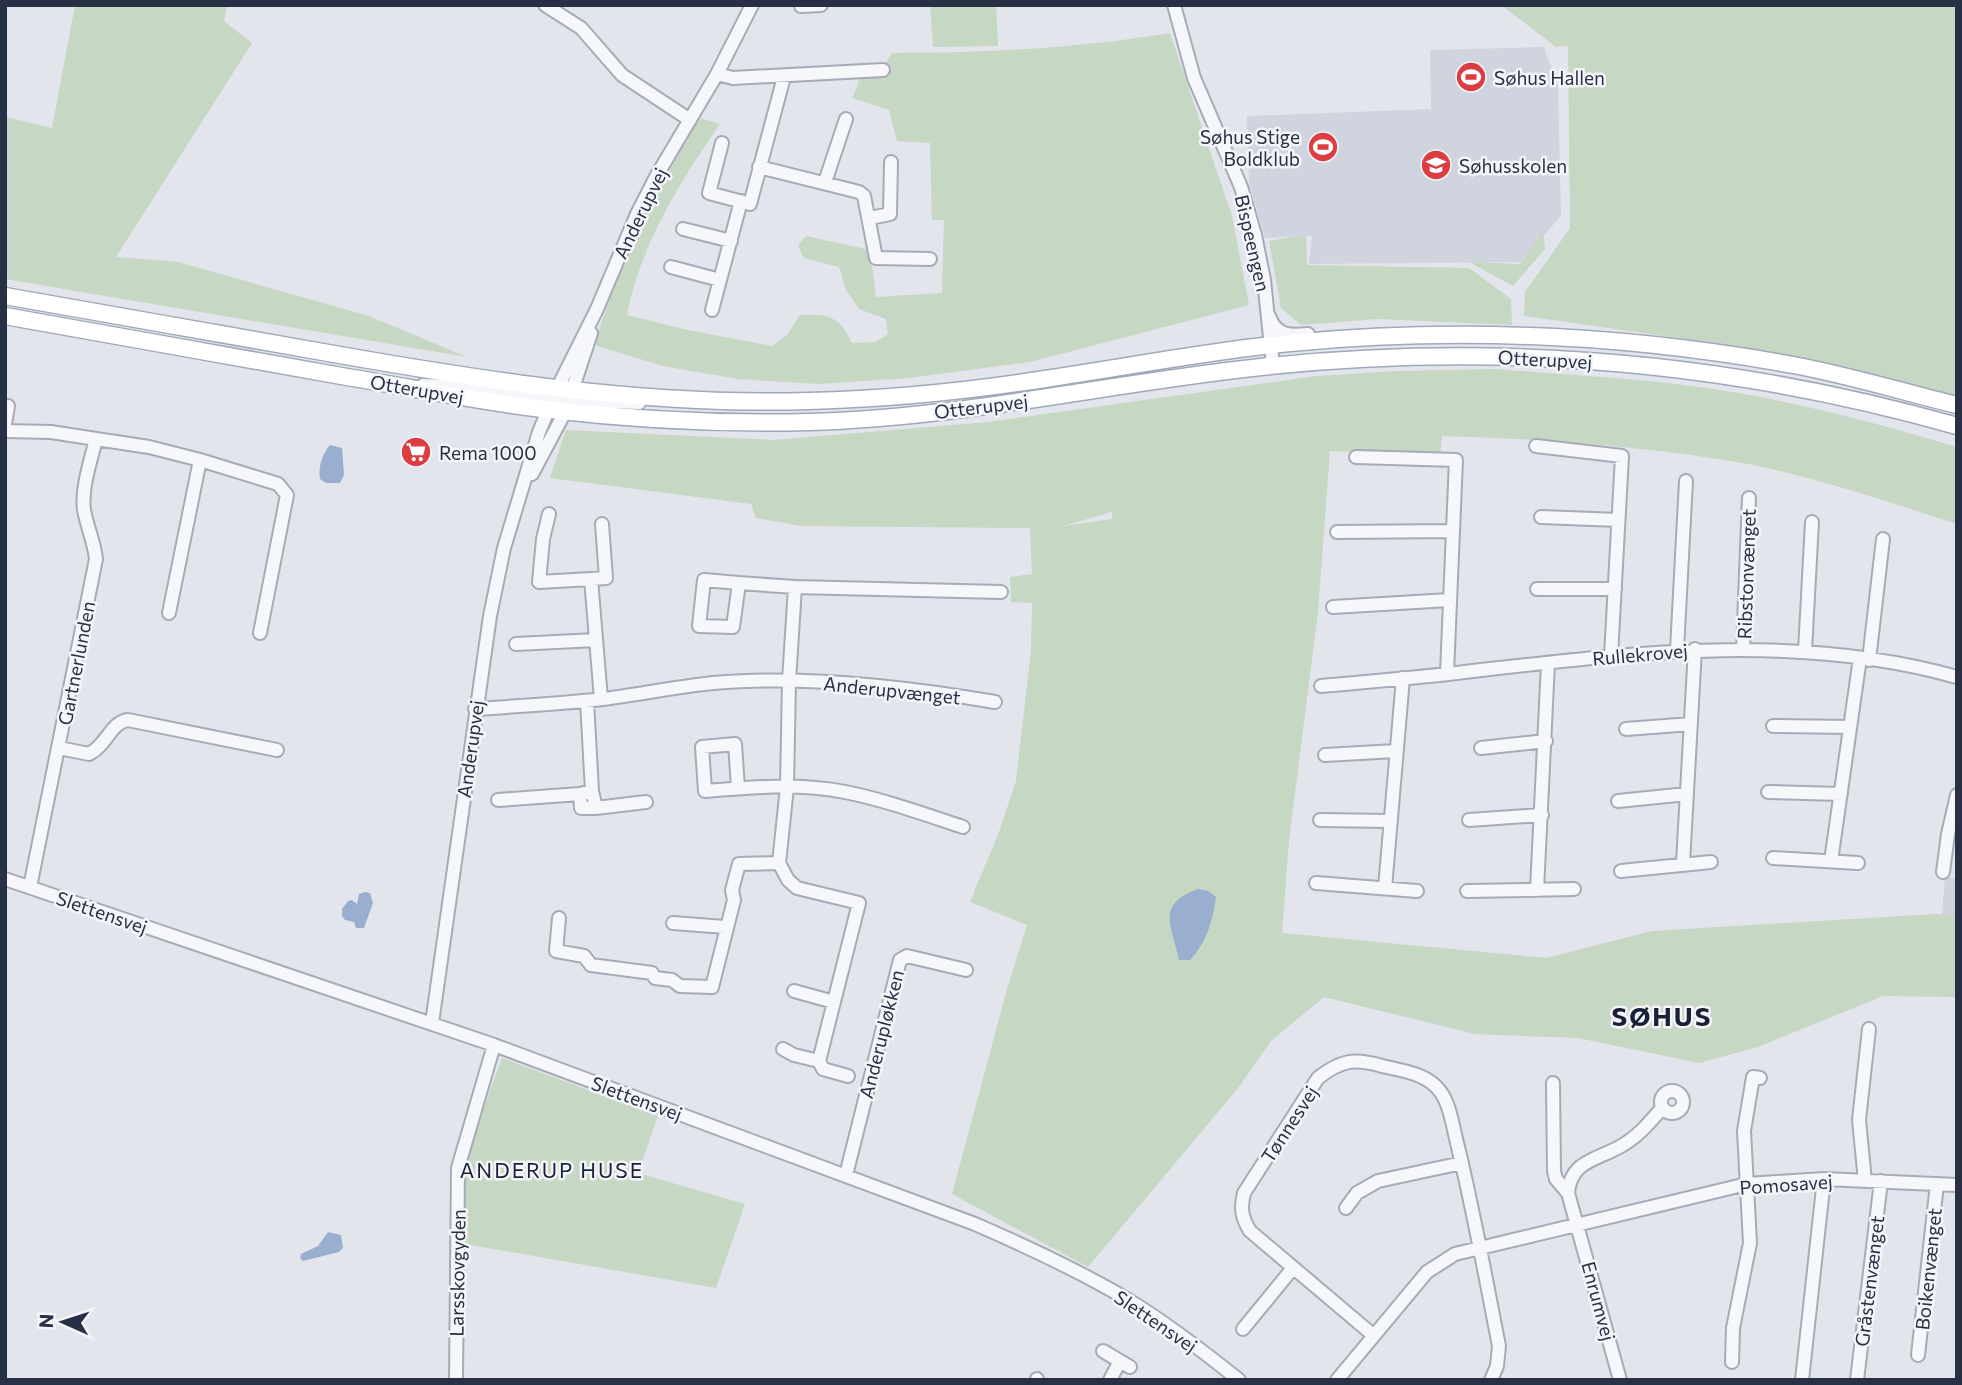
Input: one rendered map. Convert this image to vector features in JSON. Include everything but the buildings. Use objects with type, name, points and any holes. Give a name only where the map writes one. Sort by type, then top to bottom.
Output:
[{"type":"main road","name":"Otterupvej","points":[[5,296],[442,373],[635,418],[811,422],[896,416],[975,408],[1273,366],[1363,358],[1459,355],[1539,357],[1704,371],[1798,388],[1957,426]]},
{"type":"main road","name":"Otterupvej","points":[[5,316],[391,384],[560,400],[811,401],[972,389],[1271,345],[1359,338],[1540,337],[1706,351],[1799,366],[1957,405]]},
{"type":"street","points":[[545,5],[582,28],[622,75],[690,120]]},
{"type":"street","name":"Anderupvej","points":[[432,1023],[475,709],[497,576],[511,523],[526,478],[534,471],[560,400],[637,214],[717,74],[752,5]]},
{"type":"street","points":[[787,5],[821,5]]},
{"type":"street","name":"Bispeengen","points":[[1174,5],[1194,78],[1241,187],[1255,235],[1264,280],[1273,366]]},
{"type":"street","points":[[717,74],[733,78],[883,69]]},
{"type":"street","points":[[722,143],[709,193],[750,204],[784,76]]},
{"type":"street","points":[[825,182],[846,119]]},
{"type":"street","points":[[870,218],[890,214],[891,162]]},
{"type":"street","points":[[760,167],[859,191],[864,196],[870,218],[876,258],[930,259]]},
{"type":"street","points":[[712,310],[741,201]]},
{"type":"street","points":[[683,229],[730,241]]},
{"type":"street","points":[[671,267],[720,280]]},
{"type":"street","points":[[1267,309],[1274,327],[1285,335],[1368,330],[1427,337]]},
{"type":"street","points":[[5,424],[8,406]]},
{"type":"street","points":[[5,431],[51,432],[149,447],[278,485],[287,495],[260,633]]},
{"type":"street","name":"Gartnerlunden","points":[[30,887],[96,559],[83,497],[96,439]]},
{"type":"street","points":[[1536,446],[1622,456],[1611,656]]},
{"type":"street","points":[[1356,457],[1456,460],[1447,673]]},
{"type":"street","points":[[169,613],[200,460]]},
{"type":"street","points":[[1677,650],[1686,481]]},
{"type":"street","name":"Ribstonvænget","points":[[1743,649],[1749,498]]},
{"type":"street","points":[[549,514],[542,539],[539,582],[606,578],[602,524]]},
{"type":"street","points":[[1541,517],[1618,520]]},
{"type":"street","points":[[1805,651],[1812,522]]},
{"type":"street","points":[[1337,532],[1453,531]]},
{"type":"street","points":[[1831,861],[1850,727],[1883,539]]},
{"type":"street","points":[[591,579],[601,699]]},
{"type":"street","points":[[739,583],[733,627],[699,626],[704,580],[795,587],[1001,592]]},
{"type":"street","points":[[795,587],[789,681],[787,787],[779,863],[788,880],[797,888],[859,903],[819,1061],[822,1069],[848,1076]]},
{"type":"street","points":[[1537,589],[1615,589]]},
{"type":"street","points":[[1333,607],[1450,600]]},
{"type":"street","points":[[516,644],[596,640]]},
{"type":"street","points":[[1683,863],[1695,649]]},
{"type":"street","name":"Rullekrovej","points":[[1321,686],[1695,649],[1805,651],[1929,669],[1957,677]]},
{"type":"street","points":[[1537,890],[1548,663]]},
{"type":"street","points":[[1385,888],[1403,678]]},
{"type":"street","name":"Anderupvænget","points":[[475,709],[587,701],[703,684],[746,681],[845,682],[932,691],[995,702]]},
{"type":"street","points":[[587,701],[586,793],[581,808],[646,802]]},
{"type":"street","points":[[59,748],[89,754],[103,745],[116,725],[128,720],[277,750]]},
{"type":"street","points":[[1626,729],[1691,724]]},
{"type":"street","points":[[1773,726],[1850,727]]},
{"type":"street","points":[[1481,748],[1546,741]]},
{"type":"street","points":[[738,788],[735,744],[702,747],[705,791],[787,787],[842,792],[897,804],[963,827]]},
{"type":"street","points":[[1325,755],[1396,751]]},
{"type":"street","points":[[1768,792],[1841,794]]},
{"type":"street","points":[[498,800],[586,793]]},
{"type":"street","points":[[1618,801],[1687,794]]},
{"type":"street","points":[[1943,872],[1957,795]]},
{"type":"street","points":[[1469,820],[1542,816]]},
{"type":"street","points":[[1320,820],[1391,821]]},
{"type":"street","points":[[1773,858],[1858,863]]},
{"type":"street","points":[[1621,871],[1711,862]]},
{"type":"street","points":[[559,918],[556,951],[584,956],[591,965],[652,973],[655,978],[672,980],[680,986],[712,987],[725,927],[734,900],[732,891],[739,864],[779,863]]},
{"type":"street","name":"Slettensvej","points":[[5,879],[494,1045],[975,1224],[1070,1267],[1131,1301],[1239,1380]]},
{"type":"street","points":[[1316,883],[1417,891]]},
{"type":"street","points":[[1467,891],[1573,889]]},
{"type":"street","points":[[673,923],[725,927]]},
{"type":"street","name":"Anderupløkken","points":[[846,1175],[900,960],[907,956],[966,970]]},
{"type":"street","points":[[794,991],[834,1002]]},
{"type":"street","points":[[1865,1181],[1859,1120],[1869,1029]]},
{"type":"street","name":"Larsskovgyden","points":[[456,1380],[458,1168],[494,1045]]},
{"type":"street","points":[[783,1049],[794,1055],[819,1061]]},
{"type":"street","name":"Tønnesvej","points":[[1373,1335],[1250,1231],[1242,1219],[1244,1193],[1318,1078],[1333,1066],[1347,1062],[1364,1061],[1419,1075],[1432,1082],[1447,1102],[1499,1346],[1497,1366],[1491,1380]]},
{"type":"street","points":[[1731,1362],[1733,1328],[1748,1265],[1750,1243],[1744,1131],[1746,1110],[1753,1077],[1760,1078]]},
{"type":"street","points":[[1553,1083],[1556,1179],[1568,1194],[1577,1223]]},
{"type":"street","points":[[1568,1194],[1571,1176],[1578,1167],[1630,1140],[1662,1108]]},
{"type":"street","points":[[1346,1208],[1357,1193],[1378,1181],[1462,1163]]},
{"type":"street","points":[[1802,1380],[1824,1179]]},
{"type":"street","name":"Pomosavej","points":[[1337,1380],[1427,1272],[1455,1254],[1747,1184],[1824,1179],[1957,1185]]},
{"type":"street","name":"Gråstenvænget","points":[[1857,1380],[1881,1181]]},
{"type":"street","name":"Boikenvænget","points":[[1918,1355],[1937,1184]]},
{"type":"street","name":"Enrumvej","points":[[1577,1223],[1620,1380]]},
{"type":"street","points":[[1243,1329],[1293,1268]]},
{"type":"street","points":[[1103,1351],[1125,1364],[1110,1380]]},
{"type":"shaded area","name":"Søhusskolen","points":[[1544,47],[1558,86],[1561,216],[1521,262],[1309,264],[1312,236],[1265,238],[1249,183],[1247,116],[1431,109],[1430,50]]},
{"type":"shaded area","points":[[1957,870],[1957,915],[1942,914],[1945,877],[1955,878]]},
{"type":"green space","points":[[75,5],[227,5],[224,21],[252,43],[116,257],[178,262],[369,316],[467,357],[5,279],[5,117],[52,128]]},
{"type":"green space","points":[[930,5],[996,5],[998,46],[933,47]]},
{"type":"green space","points":[[1501,5],[1957,5],[1957,398],[1796,358],[1524,316],[1525,292],[1570,228],[1568,46],[1556,47]]},
{"type":"green space","points":[[1170,33],[1232,216],[1249,305],[1030,362],[909,378],[818,384],[738,379],[663,366],[594,345],[640,228],[668,172],[700,118],[720,124],[663,215],[633,289],[627,315],[772,346],[787,335],[800,315],[819,315],[837,322],[852,343],[875,342],[888,334],[886,319],[859,309],[846,290],[839,267],[804,258],[798,246],[806,236],[870,250],[876,297],[942,293],[944,220],[932,220],[930,143],[897,141],[889,110],[852,98],[865,67],[885,65],[892,53],[1032,49]]},
{"type":"green space","points":[[1543,231],[1545,249],[1513,286],[1469,262],[1520,264]]},
{"type":"green space","points":[[1306,235],[1307,265],[1469,268],[1511,299],[1512,325],[1377,319],[1301,325],[1281,308],[1269,241]]},
{"type":"green space","points":[[1495,369],[1665,383],[1766,398],[1886,427],[1957,447],[1957,524],[1801,476],[1748,464],[1672,452],[1557,441],[1442,436],[1440,456],[1330,451],[1318,612],[1289,840],[1282,933],[1546,958],[1652,931],[1935,914],[1957,915],[1957,997],[1883,996],[1758,1047],[1699,1063],[1578,1038],[1475,1034],[1324,997],[1271,1041],[1239,1087],[1088,1267],[952,1194],[1027,925],[970,902],[999,832],[1016,781],[1031,651],[1032,603],[1011,602],[1010,577],[1032,574],[1030,528],[801,526],[756,518],[751,504],[550,478],[566,430],[774,440],[988,422],[1316,376]],"holes":[[[1112,512],[1112,519],[1063,526]]]},
{"type":"green space","points":[[502,1058],[658,1116],[638,1173],[745,1204],[716,1288],[465,1244],[463,1165]]},
{"type":"water","points":[[330,445],[342,448],[344,475],[340,483],[326,483],[320,479],[321,461]]},
{"type":"water","points":[[1198,889],[1208,891],[1216,897],[1211,923],[1190,960],[1179,960],[1171,927],[1171,909],[1185,895]]},
{"type":"water","points":[[370,893],[373,903],[364,928],[356,928],[354,922],[345,920],[342,916],[342,909],[348,901],[352,900],[357,904],[359,894]]},
{"type":"water","points":[[328,1232],[341,1235],[343,1248],[339,1252],[303,1261],[301,1254],[318,1246]]},
{"type":"place","name":"Søhus Hallen","points":[[1471,77]]},
{"type":"place","name":"Søhus Stige Boldklub","points":[[1323,147]]},
{"type":"place","name":"Søhusskolen","points":[[1436,165]]},
{"type":"place","name":"Rema 1000","points":[[416,452]]},
{"type":"district","name":"SØHUS","points":[[1662,1015]]},
{"type":"district","name":"ANDERUP HUSE","points":[[552,1169]]}]
